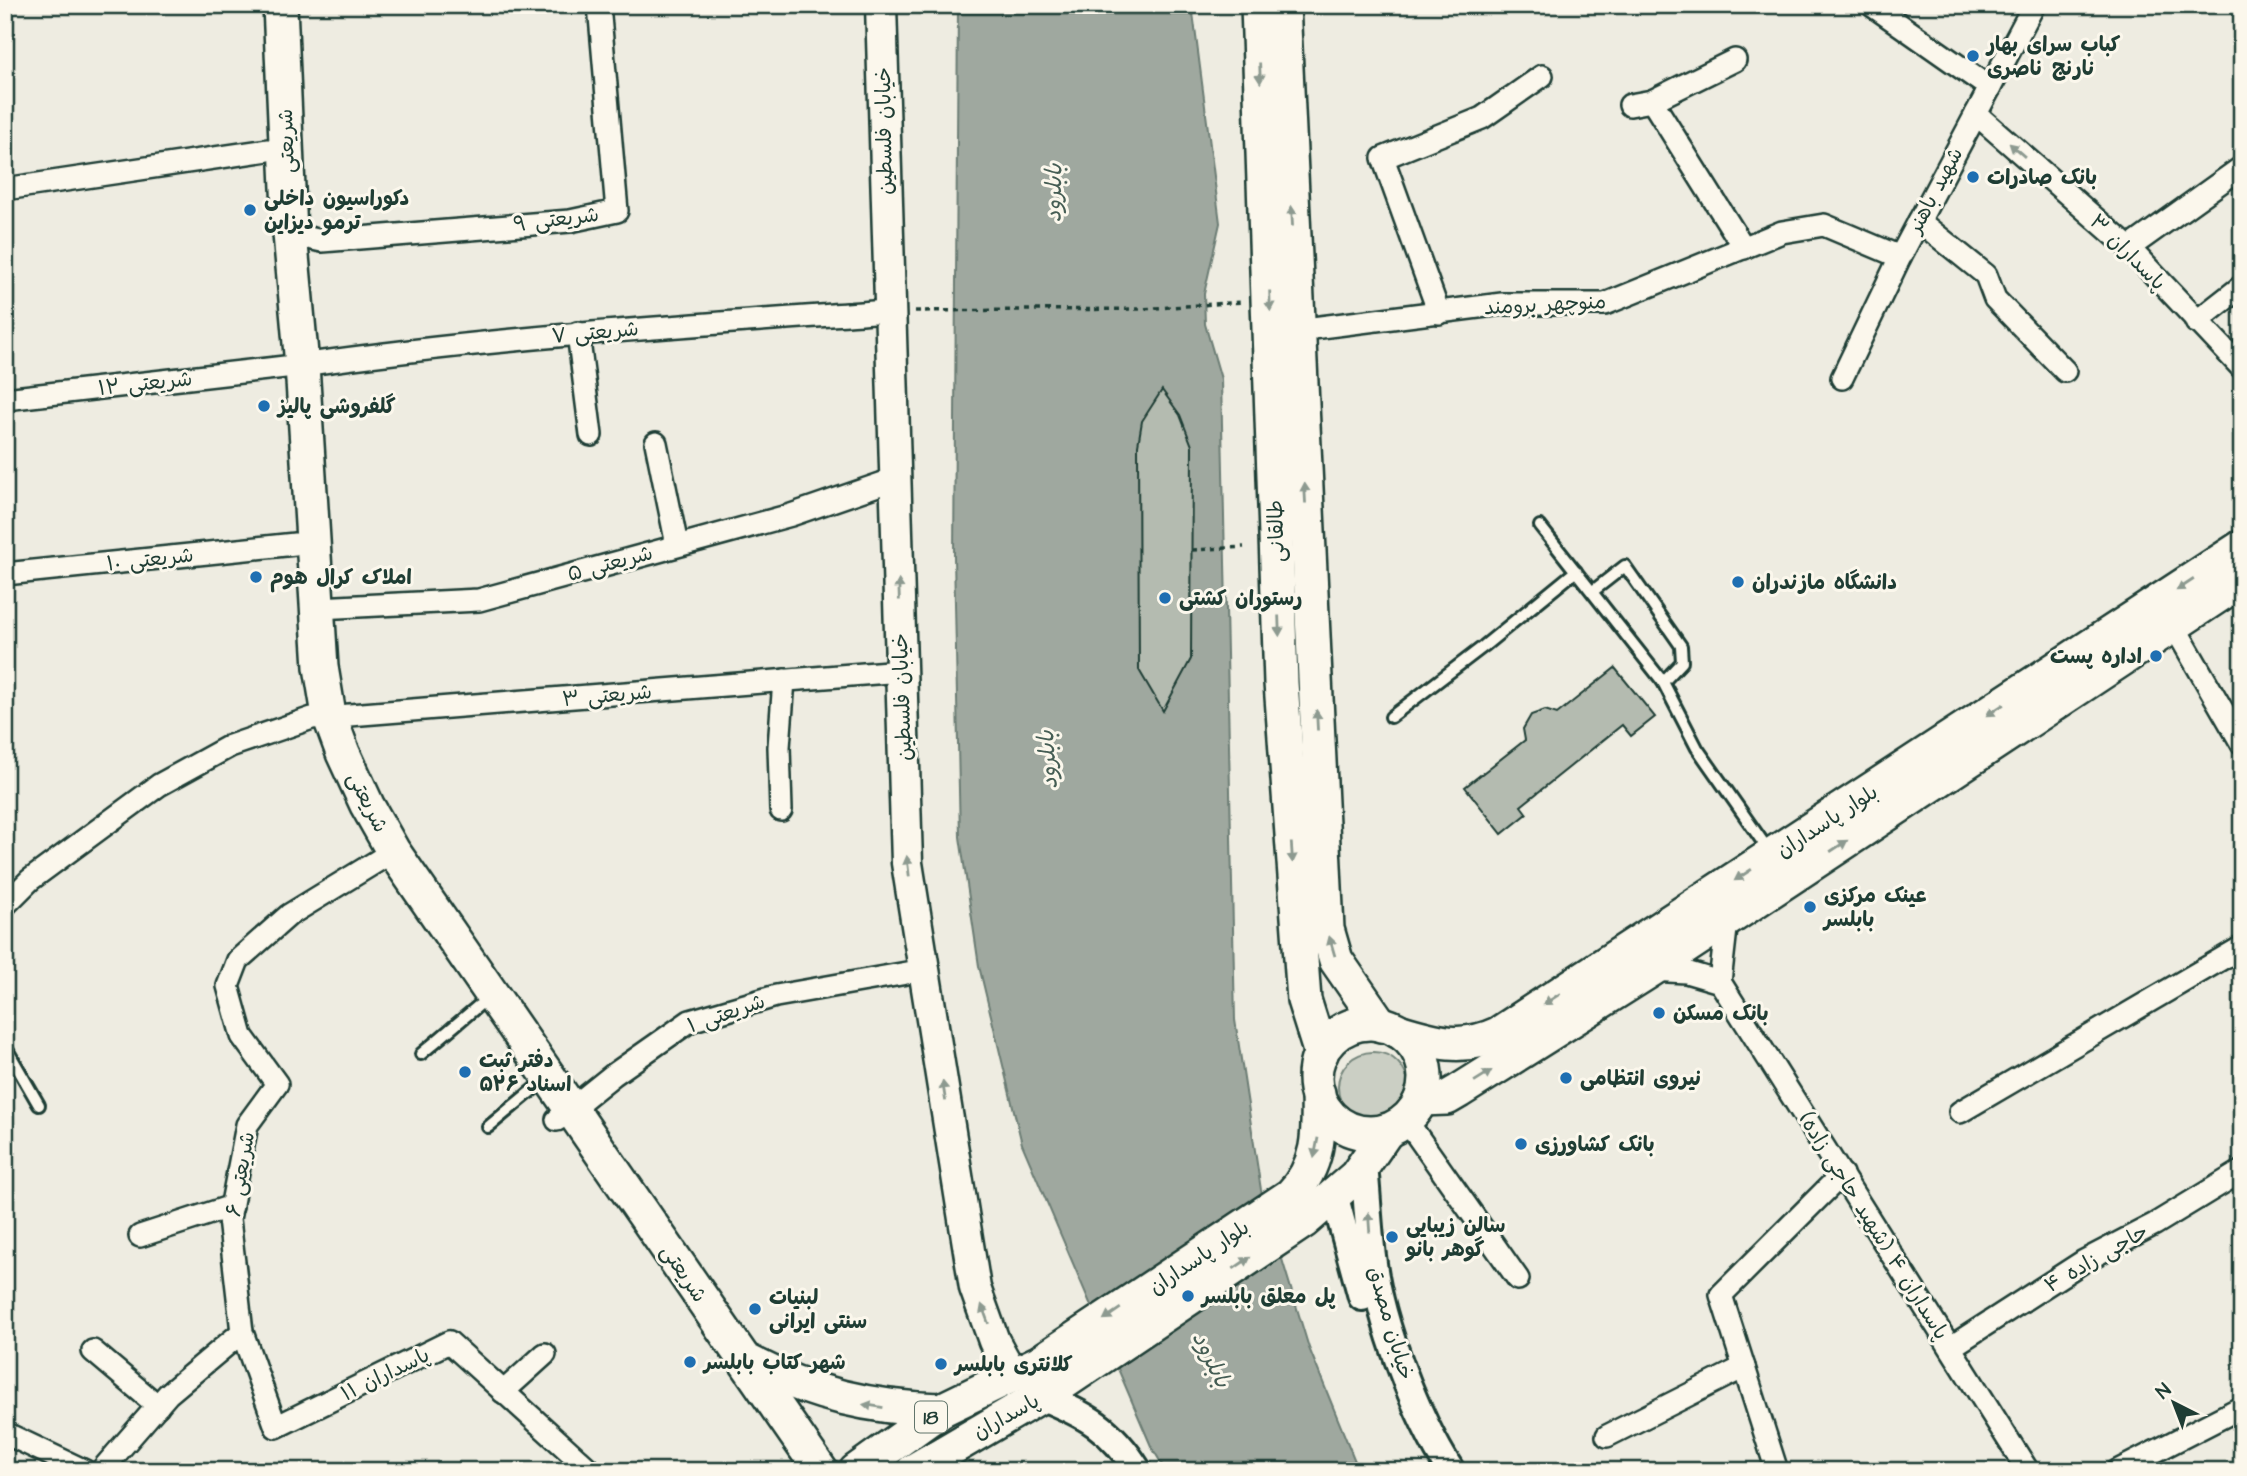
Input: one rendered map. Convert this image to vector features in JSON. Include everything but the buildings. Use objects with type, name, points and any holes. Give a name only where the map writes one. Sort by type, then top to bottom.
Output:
[{"type":"main road","name":"شریعتی","points":[[262,5],[268,150],[318,608],[321,718],[393,850],[563,1114],[799,1471]]},
{"type":"main road","name":"شریعتی","points":[[280,5],[290,234],[295,544],[303,669],[352,814],[379,860],[535,1088],[563,1114],[742,1358],[821,1471]]},
{"type":"main road","name":"خیابان فلسطین","points":[[881,5],[907,863],[975,1288],[994,1340],[1039,1379]]},
{"type":"main road","name":"طالقانی","points":[[1258,5],[1281,683],[1304,1000],[1321,1054]]},
{"type":"main road","name":"طالقانی","points":[[1283,5],[1327,929],[1336,960],[1347,978],[1389,1028]]},
{"type":"main road","name":"بلوار پاسداران","points":[[1389,1028],[1440,1043],[1461,1045],[1498,1034],[2242,547]]},
{"type":"main road","name":"بلوار پاسداران","points":[[1039,1379],[1297,1208],[1335,1198],[1405,1117],[1459,1091],[1651,970],[2242,580]]},
{"type":"main road","points":[[1304,1000],[1312,1006],[1328,1002],[1340,992],[1347,978]]},
{"type":"main road","points":[[1362,1024],[1389,1028],[1412,1042],[1421,1058],[1425,1081],[1405,1117],[1363,1133],[1342,1125],[1328,1114],[1318,1093],[1316,1070],[1321,1054],[1332,1040],[1346,1030],[1362,1024]]},
{"type":"main road","name":"بلوار پاسداران","points":[[1297,1208],[1317,1152],[1318,1093]]},
{"type":"main road","points":[[742,1358],[789,1383],[857,1404],[893,1409],[941,1410]]},
{"type":"main road","name":"پاسداران","points":[[856,1471],[941,1410],[1039,1379]]},
{"type":"main road","name":"پاسداران","points":[[913,1471],[1039,1379]]},
{"type":"street","name":"شریعتی ۹","points":[[290,234],[322,241],[570,221],[617,211],[599,5]]},
{"type":"street","name":"شهید باهنر","points":[[1842,378],[1900,257],[2034,5]]},
{"type":"street","points":[[1873,6],[1990,88]]},
{"type":"street","points":[[1630,105],[1652,101],[1735,60]]},
{"type":"street","points":[[1439,313],[1383,158],[1482,118],[1542,76]]},
{"type":"street","points":[[1652,101],[1744,248]]},
{"type":"street","name":"پاسداران ۳","points":[[1976,114],[2129,248],[2242,368]]},
{"type":"street","points":[[5,189],[268,150]]},
{"type":"street","points":[[2129,248],[2242,167]]},
{"type":"street","points":[[1919,221],[1986,275],[1995,299],[2065,371]]},
{"type":"street","name":"منوچهر برومند","points":[[1297,330],[1502,304],[1605,304],[1782,232],[1824,225],[1900,257]]},
{"type":"street","points":[[2196,322],[2242,286]]},
{"type":"street","name":"شریعتی ۷","points":[[293,366],[412,349],[578,333],[889,311]]},
{"type":"street","points":[[578,333],[591,435]]},
{"type":"street","name":"شریعتی ۱۲","points":[[5,399],[293,366]]},
{"type":"street","points":[[656,443],[677,545]]},
{"type":"street","name":"شریعتی ۵","points":[[318,608],[479,600],[791,514],[895,479]]},
{"type":"street","name":"شریعتی ۱۰","points":[[5,574],[295,544]]},
{"type":"street","points":[[2174,626],[2242,744]]},
{"type":"street","name":"شریعتی ۳","points":[[5,905],[30,880],[159,785],[230,746],[321,718],[901,671]]},
{"type":"street","points":[[781,810],[779,747],[784,680]]},
{"type":"street","name":"شریعتی ۶","points":[[242,1332],[229,1219],[247,1125],[277,1084],[242,1036],[228,986],[238,960],[289,915],[379,860]]},
{"type":"street","points":[[1651,970],[1686,972],[1720,982],[1727,920]]},
{"type":"street","points":[[1961,1112],[2242,947]]},
{"type":"street","name":"شریعتی ۱","points":[[563,1114],[690,1021],[776,996],[924,970]]},
{"type":"street","name":"پاسداران ۴ (شهید حاجی زاده)","points":[[1720,982],[2028,1471]]},
{"type":"street","points":[[1405,1117],[1518,1279]]},
{"type":"street","name":"خیابان مصدق","points":[[1364,1165],[1372,1257],[1380,1301],[1409,1385],[1451,1471]]},
{"type":"street","name":"حاجی زاده ۴","points":[[1951,1347],[2084,1261],[2155,1224],[2242,1171]]},
{"type":"street","points":[[1777,1471],[1721,1295],[1842,1174]]},
{"type":"street","name":"خیابان مصدق","points":[[1335,1198],[1364,1307],[1391,1389],[1430,1471]]},
{"type":"street","points":[[140,1236],[232,1206]]},
{"type":"street","points":[[101,1471],[158,1406],[242,1332]]},
{"type":"street","name":"پاسداران ۱۱","points":[[242,1332],[276,1427],[449,1342],[592,1471]]},
{"type":"street","points":[[93,1351],[158,1406]]},
{"type":"street","points":[[503,1392],[545,1354]]},
{"type":"street","points":[[1607,1436],[1744,1367]]},
{"type":"street","points":[[1039,1379],[1076,1410],[1102,1426],[1138,1471]]},
{"type":"street","points":[[2116,1471],[2242,1408]]},
{"type":"street","points":[[5,1433],[85,1471]]},
{"type":"lane","points":[[1540,526],[1663,682],[1698,748],[1773,856]]},
{"type":"lane","points":[[1593,591],[1625,566],[1681,646],[1682,662],[1663,682]]},
{"type":"lane","points":[[1391,717],[1484,646],[1576,570]]},
{"type":"lane","points":[[421,1054],[478,1006]]},
{"type":"lane","points":[[5,1046],[38,1105]]},
{"type":"lane","points":[[488,1127],[535,1088]]},
{"type":"path","points":[[932,311],[1142,309],[1233,302]]},
{"type":"path","points":[[1192,550],[1244,547]]},
{"type":"shaded area","points":[[1380,1052],[1393,1058],[1402,1067],[1406,1073],[1406,1101],[1398,1112],[1387,1120],[1366,1122],[1348,1112],[1340,1101],[1338,1080],[1348,1062],[1359,1054]]},
{"type":"water","name":"بابلرود","points":[[958,5],[1192,5],[1220,223],[1204,294],[1205,324],[1221,379],[1235,1020],[1261,1190],[1309,1348],[1359,1471],[1166,1471],[1151,1446],[1022,1144],[979,966],[960,837],[954,557]]},
{"type":"place","name":"کباب سرای بهار نارنج ناصری","points":[[1973,56]]},
{"type":"place","name":"بانک صادرات","points":[[1973,177]]},
{"type":"place","name":"دکوراسیون داخلی ترمو دیزاین","points":[[250,210]]},
{"type":"place","name":"گلفروشی پالیز","points":[[264,406]]},
{"type":"place","name":"املاک کرال هوم","points":[[256,577]]},
{"type":"place","name":"دانشگاه مازندران","points":[[1738,582]]},
{"type":"place","name":"رستوران کشتی","points":[[1165,598]]},
{"type":"place","name":"اداره پست","points":[[2156,656]]},
{"type":"place","name":"عینک مرکزی بابلسر","points":[[1810,907]]},
{"type":"place","name":"بانک مسکن","points":[[1659,1013]]},
{"type":"place","name":"دفتر ثبت اسناد ۵۲۶","points":[[465,1072]]},
{"type":"place","name":"نیروی انتظامی","points":[[1566,1078]]},
{"type":"place","name":"بانک کشاورزی","points":[[1521,1144]]},
{"type":"place","name":"سالن زیبایی گوهر بانو","points":[[1392,1237]]},
{"type":"place","name":"پل معلق بابلسر","points":[[1188,1296]]},
{"type":"place","name":"لبنیات سنتی ایرانی","points":[[755,1309]]},
{"type":"place","name":"شهر کتاب بابلسر","points":[[690,1362]]},
{"type":"place","name":"کلانتری بابلسر","points":[[941,1364]]}]
